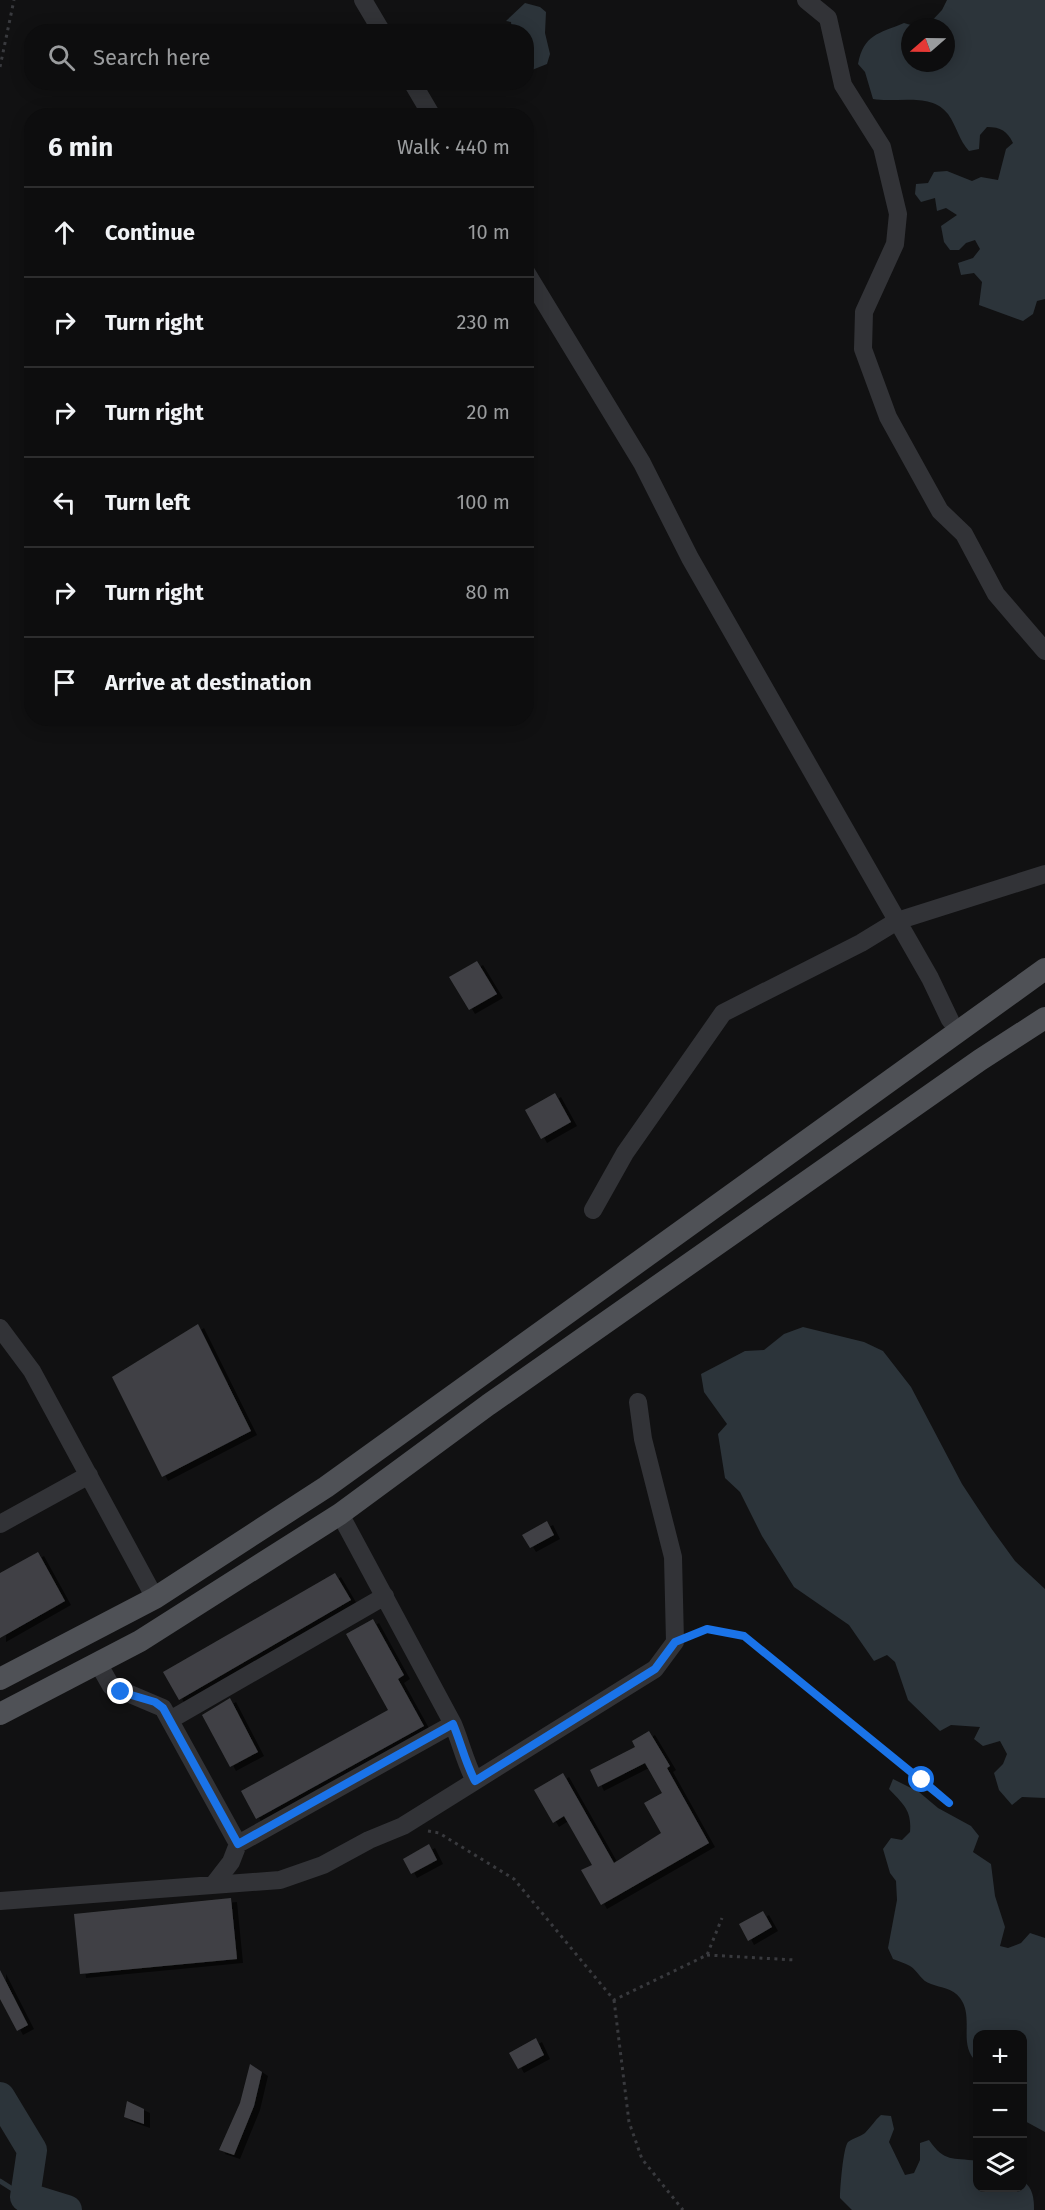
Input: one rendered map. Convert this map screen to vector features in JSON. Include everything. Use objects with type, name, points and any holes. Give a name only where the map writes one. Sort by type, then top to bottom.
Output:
[{"type":"main road","points":[[0,1679],[155,1598],[326,1486],[1045,969]]},
{"type":"main road","points":[[0,1714],[140,1641],[340,1514],[535,1371],[961,1073],[1045,1018]]},
{"type":"street","points":[[363,0],[376,24]]},
{"type":"street","points":[[806,0],[828,18],[843,85],[882,147],[898,214],[895,244],[864,312],[863,349],[888,417],[940,512],[964,534],[996,594],[1045,651]]},
{"type":"street","points":[[417,90],[427,108]]},
{"type":"street","points":[[534,285],[642,463],[690,558],[930,978],[950,1020]]},
{"type":"street","points":[[593,1210],[625,1153],[723,1012],[861,943],[897,921],[1045,874]]},
{"type":"street","points":[[0,1328],[32,1371],[155,1598]]},
{"type":"street","points":[[0,1901],[280,1880],[323,1864],[369,1840],[403,1826],[655,1669],[675,1642],[673,1557],[643,1439],[638,1402]]},
{"type":"street","points":[[0,1524],[88,1475]]},
{"type":"street","points":[[340,1514],[453,1724],[463,1745],[464,1759],[475,1781]]},
{"type":"street","points":[[170,1720],[385,1596]]},
{"type":"street","points":[[98,1663],[111,1686],[121,1692],[155,1702],[163,1708],[238,1844]]},
{"type":"street","points":[[214,1884],[231,1862],[238,1844],[453,1724]]},
{"type":"path","points":[[0,67],[14,0]]},
{"type":"path","points":[[675,1642],[707,1629],[744,1636],[949,1803],[922,1780]]},
{"type":"path","points":[[403,1826],[439,1833],[514,1879],[614,2000],[629,2122],[642,2159],[683,2210]]},
{"type":"path","points":[[707,1955],[722,1918]]},
{"type":"path","points":[[614,2000],[707,1955],[795,1960]]},
{"type":"shaded area","points":[[947,0],[1045,0],[1045,299],[1037,301],[1033,314],[1023,321],[979,305],[982,282],[974,273],[961,275],[958,263],[973,258],[980,249],[975,240],[966,243],[959,250],[950,250],[944,242],[941,226],[957,215],[946,208],[937,211],[935,198],[921,202],[915,194],[916,184],[928,183],[934,172],[947,171],[972,181],[981,177],[998,180],[1006,149],[1013,143],[1011,139],[1003,130],[987,127],[980,135],[979,149],[969,151],[948,114],[941,107],[923,101],[873,99],[865,72],[858,64],[868,41],[901,24],[901,72],[955,72],[955,18],[934,18]]},
{"type":"shaded area","points":[[525,3],[540,7],[546,12],[545,33],[550,54],[547,64],[534,69],[534,24],[511,24],[506,21]]},
{"type":"shaded area","points":[[803,1327],[864,1342],[883,1351],[911,1387],[962,1484],[991,1528],[1015,1561],[1045,1589],[1045,1798],[1022,1797],[1012,1805],[999,1790],[994,1773],[1003,1764],[1007,1754],[1000,1741],[983,1746],[974,1739],[980,1727],[951,1725],[940,1731],[908,1700],[895,1662],[887,1655],[874,1661],[849,1625],[794,1587],[762,1536],[740,1492],[725,1478],[718,1434],[727,1424],[704,1392],[701,1374],[745,1351],[764,1350],[784,1334]]},
{"type":"shaded area","points":[[893,1779],[919,1792],[938,1808],[971,1826],[979,1836],[973,1852],[991,1864],[995,1896],[1005,1927],[1000,1946],[1008,1948],[1021,1943],[1030,1933],[1045,1938],[1045,2132],[1027,2122],[1027,2030],[973,2030],[973,2057],[968,2048],[966,2014],[960,1998],[950,1990],[928,1983],[910,1966],[893,1959],[888,1948],[897,1900],[896,1881],[890,1873],[883,1849],[891,1838],[902,1840],[910,1832],[910,1818],[906,1808],[889,1789]]},
{"type":"shaded area","points":[[881,2115],[891,2116],[894,2129],[889,2142],[905,2175],[914,2173],[920,2160],[920,2143],[929,2140],[945,2156],[973,2161],[973,2192],[1027,2192],[1027,2185],[1034,2201],[1034,2210],[852,2210],[840,2198],[842,2169],[848,2142],[865,2133]]},
{"type":"building","points":[[477,961],[497,994],[469,1010],[449,977]]},
{"type":"building","points":[[555,1093],[571,1122],[541,1139],[525,1110]]},
{"type":"building","points":[[198,1324],[251,1431],[162,1477],[112,1377]]},
{"type":"building","points":[[547,1521],[554,1535],[530,1548],[522,1535]]},
{"type":"building","points":[[38,1552],[65,1601],[0,1638],[0,1573]]},
{"type":"building","points":[[335,1573],[351,1600],[179,1700],[163,1672]]},
{"type":"building","points":[[373,1619],[404,1675],[398,1679],[424,1726],[256,1819],[241,1791],[388,1710],[346,1634]]},
{"type":"building","points":[[230,1698],[258,1752],[230,1767],[202,1715]]},
{"type":"building","points":[[649,1731],[670,1766],[667,1768],[709,1843],[601,1905],[581,1870],[592,1865],[564,1816],[553,1823],[534,1790],[563,1773],[614,1863],[661,1833],[644,1803],[662,1793],[645,1763],[598,1787],[590,1770],[635,1747],[632,1741]]},
{"type":"building","points":[[429,1844],[437,1860],[411,1874],[403,1859]]},
{"type":"building","points":[[231,1898],[237,1959],[80,1974],[74,1914]]},
{"type":"building","points":[[763,1911],[772,1927],[748,1941],[739,1924]]},
{"type":"building","points":[[0,1970],[28,2025],[17,2031],[0,1999]]},
{"type":"building","points":[[536,2038],[544,2055],[518,2069],[509,2053]]},
{"type":"building","points":[[250,2064],[262,2072],[254,2106],[234,2155],[219,2150],[240,2103]]},
{"type":"building","points":[[127,2101],[144,2109],[144,2124],[124,2117]]},
{"type":"waterway","points":[[0,2097],[32,2150],[25,2197],[67,2210]]},
{"type":"waterway","points":[[0,2181],[25,2197]]},
{"type":"route","points":[[121,1692],[155,1702],[163,1708],[238,1844],[453,1724],[463,1745],[464,1759],[475,1781],[655,1669],[675,1642],[707,1629],[744,1636],[949,1803],[922,1780]]}]
